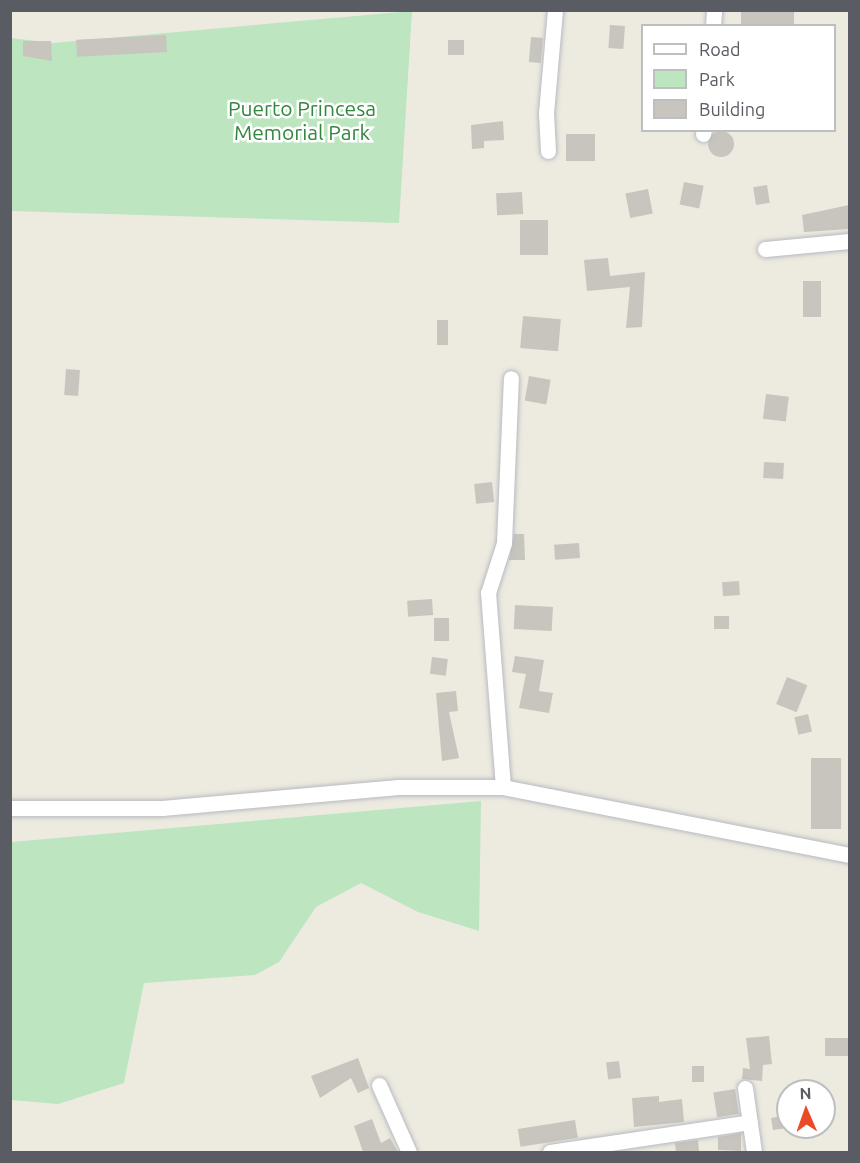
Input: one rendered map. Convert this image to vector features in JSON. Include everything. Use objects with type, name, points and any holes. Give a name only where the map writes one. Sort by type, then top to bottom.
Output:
[{"type":"street","points":[[548,151],[546,113],[555,10]]},
{"type":"street","points":[[765,249],[849,241]]},
{"type":"street","points":[[502,787],[488,593],[504,543],[511,378]]},
{"type":"street","points":[[10,808],[162,808],[398,787],[502,787],[849,855]]},
{"type":"street","points":[[379,1086],[409,1152]]},
{"type":"street","points":[[745,1088],[753,1152]]},
{"type":"street","points":[[550,1152],[750,1122]]},
{"type":"green space","name":"Puerto Princesa Memorial Park","points":[[412,11],[399,223],[11,211],[11,38],[53,43]]},
{"type":"green space","points":[[481,801],[479,931],[418,912],[361,883],[316,907],[279,962],[255,975],[144,983],[124,1083],[58,1104],[11,1100],[11,842]]},
{"type":"building","points":[[741,10],[794,10],[794,24],[741,24]]},
{"type":"building","points":[[610,25],[625,26],[623,49],[608,48]]},
{"type":"building","points":[[166,35],[167,52],[77,57],[76,40]]},
{"type":"building","points":[[531,37],[543,38],[541,63],[529,62]]},
{"type":"building","points":[[448,40],[464,40],[464,55],[448,55]]},
{"type":"building","points":[[23,41],[51,41],[52,61],[23,56]]},
{"type":"building","points":[[503,121],[504,140],[484,141],[484,148],[472,149],[471,125]]},
{"type":"building","points":[[716,132],[726,132],[733,139],[733,149],[726,156],[716,156],[709,149],[709,139]]},
{"type":"building","points":[[566,134],[595,134],[595,161],[566,161]]},
{"type":"building","points":[[684,182],[704,186],[699,208],[680,205]]},
{"type":"building","points":[[767,185],[770,203],[756,205],[753,187]]},
{"type":"building","points":[[648,189],[653,214],[630,218],[625,193]]},
{"type":"building","points":[[522,192],[523,214],[497,215],[496,193]]},
{"type":"building","points":[[849,205],[849,229],[804,232],[802,215]]},
{"type":"building","points":[[520,220],[548,220],[548,255],[520,255]]},
{"type":"building","points":[[608,258],[610,276],[645,272],[642,327],[626,328],[630,287],[587,291],[584,260]]},
{"type":"building","points":[[803,281],[821,281],[821,317],[803,317]]},
{"type":"building","points":[[523,316],[561,319],[558,351],[520,348]]},
{"type":"building","points":[[437,320],[448,320],[448,345],[437,345]]},
{"type":"building","points":[[66,369],[80,370],[78,396],[64,395]]},
{"type":"building","points":[[529,376],[551,380],[546,404],[525,401]]},
{"type":"building","points":[[766,394],[789,397],[786,422],[763,419]]},
{"type":"building","points":[[764,462],[784,463],[783,479],[763,478]]},
{"type":"building","points":[[492,482],[494,502],[476,504],[474,484]]},
{"type":"building","points":[[514,534],[524,534],[525,560],[509,560]]},
{"type":"building","points":[[579,543],[580,558],[555,560],[554,545]]},
{"type":"building","points":[[739,581],[740,595],[723,596],[722,582]]},
{"type":"building","points":[[432,599],[433,615],[408,617],[407,601]]},
{"type":"building","points":[[515,605],[553,607],[552,631],[514,629]]},
{"type":"building","points":[[714,616],[729,616],[729,629],[714,629]]},
{"type":"building","points":[[434,618],[449,618],[449,641],[434,641]]},
{"type":"building","points":[[515,656],[544,660],[539,691],[553,693],[549,713],[519,708],[526,674],[512,672]]},
{"type":"building","points":[[432,657],[448,659],[446,676],[430,674]]},
{"type":"building","points":[[787,677],[807,685],[797,712],[776,704]]},
{"type":"building","points":[[456,691],[458,711],[449,712],[459,758],[442,761],[436,693]]},
{"type":"building","points":[[808,714],[812,732],[798,735],[794,717]]},
{"type":"building","points":[[811,758],[841,758],[841,829],[811,829]]},
{"type":"building","points":[[769,1036],[772,1064],[763,1065],[762,1081],[742,1079],[743,1068],[750,1069],[746,1038]]},
{"type":"building","points":[[825,1038],[849,1038],[849,1056],[825,1056]]},
{"type":"building","points":[[358,1058],[369,1088],[358,1093],[351,1078],[320,1098],[311,1076]]},
{"type":"building","points":[[619,1061],[621,1078],[608,1079],[606,1063]]},
{"type":"building","points":[[692,1066],[704,1066],[704,1082],[692,1082]]},
{"type":"building","points":[[735,1089],[739,1114],[717,1117],[713,1092]]},
{"type":"building","points":[[659,1096],[659,1102],[682,1099],[684,1122],[634,1127],[632,1098]]},
{"type":"building","points":[[776,1117],[776,1130],[773,1130],[771,1118]]},
{"type":"building","points":[[372,1119],[381,1143],[390,1138],[398,1152],[363,1152],[354,1126]]},
{"type":"building","points":[[575,1120],[578,1138],[521,1147],[518,1129]]},
{"type":"building","points":[[741,1133],[741,1151],[718,1150],[718,1137]]},
{"type":"building","points":[[698,1140],[699,1152],[676,1152],[675,1143]]}]
